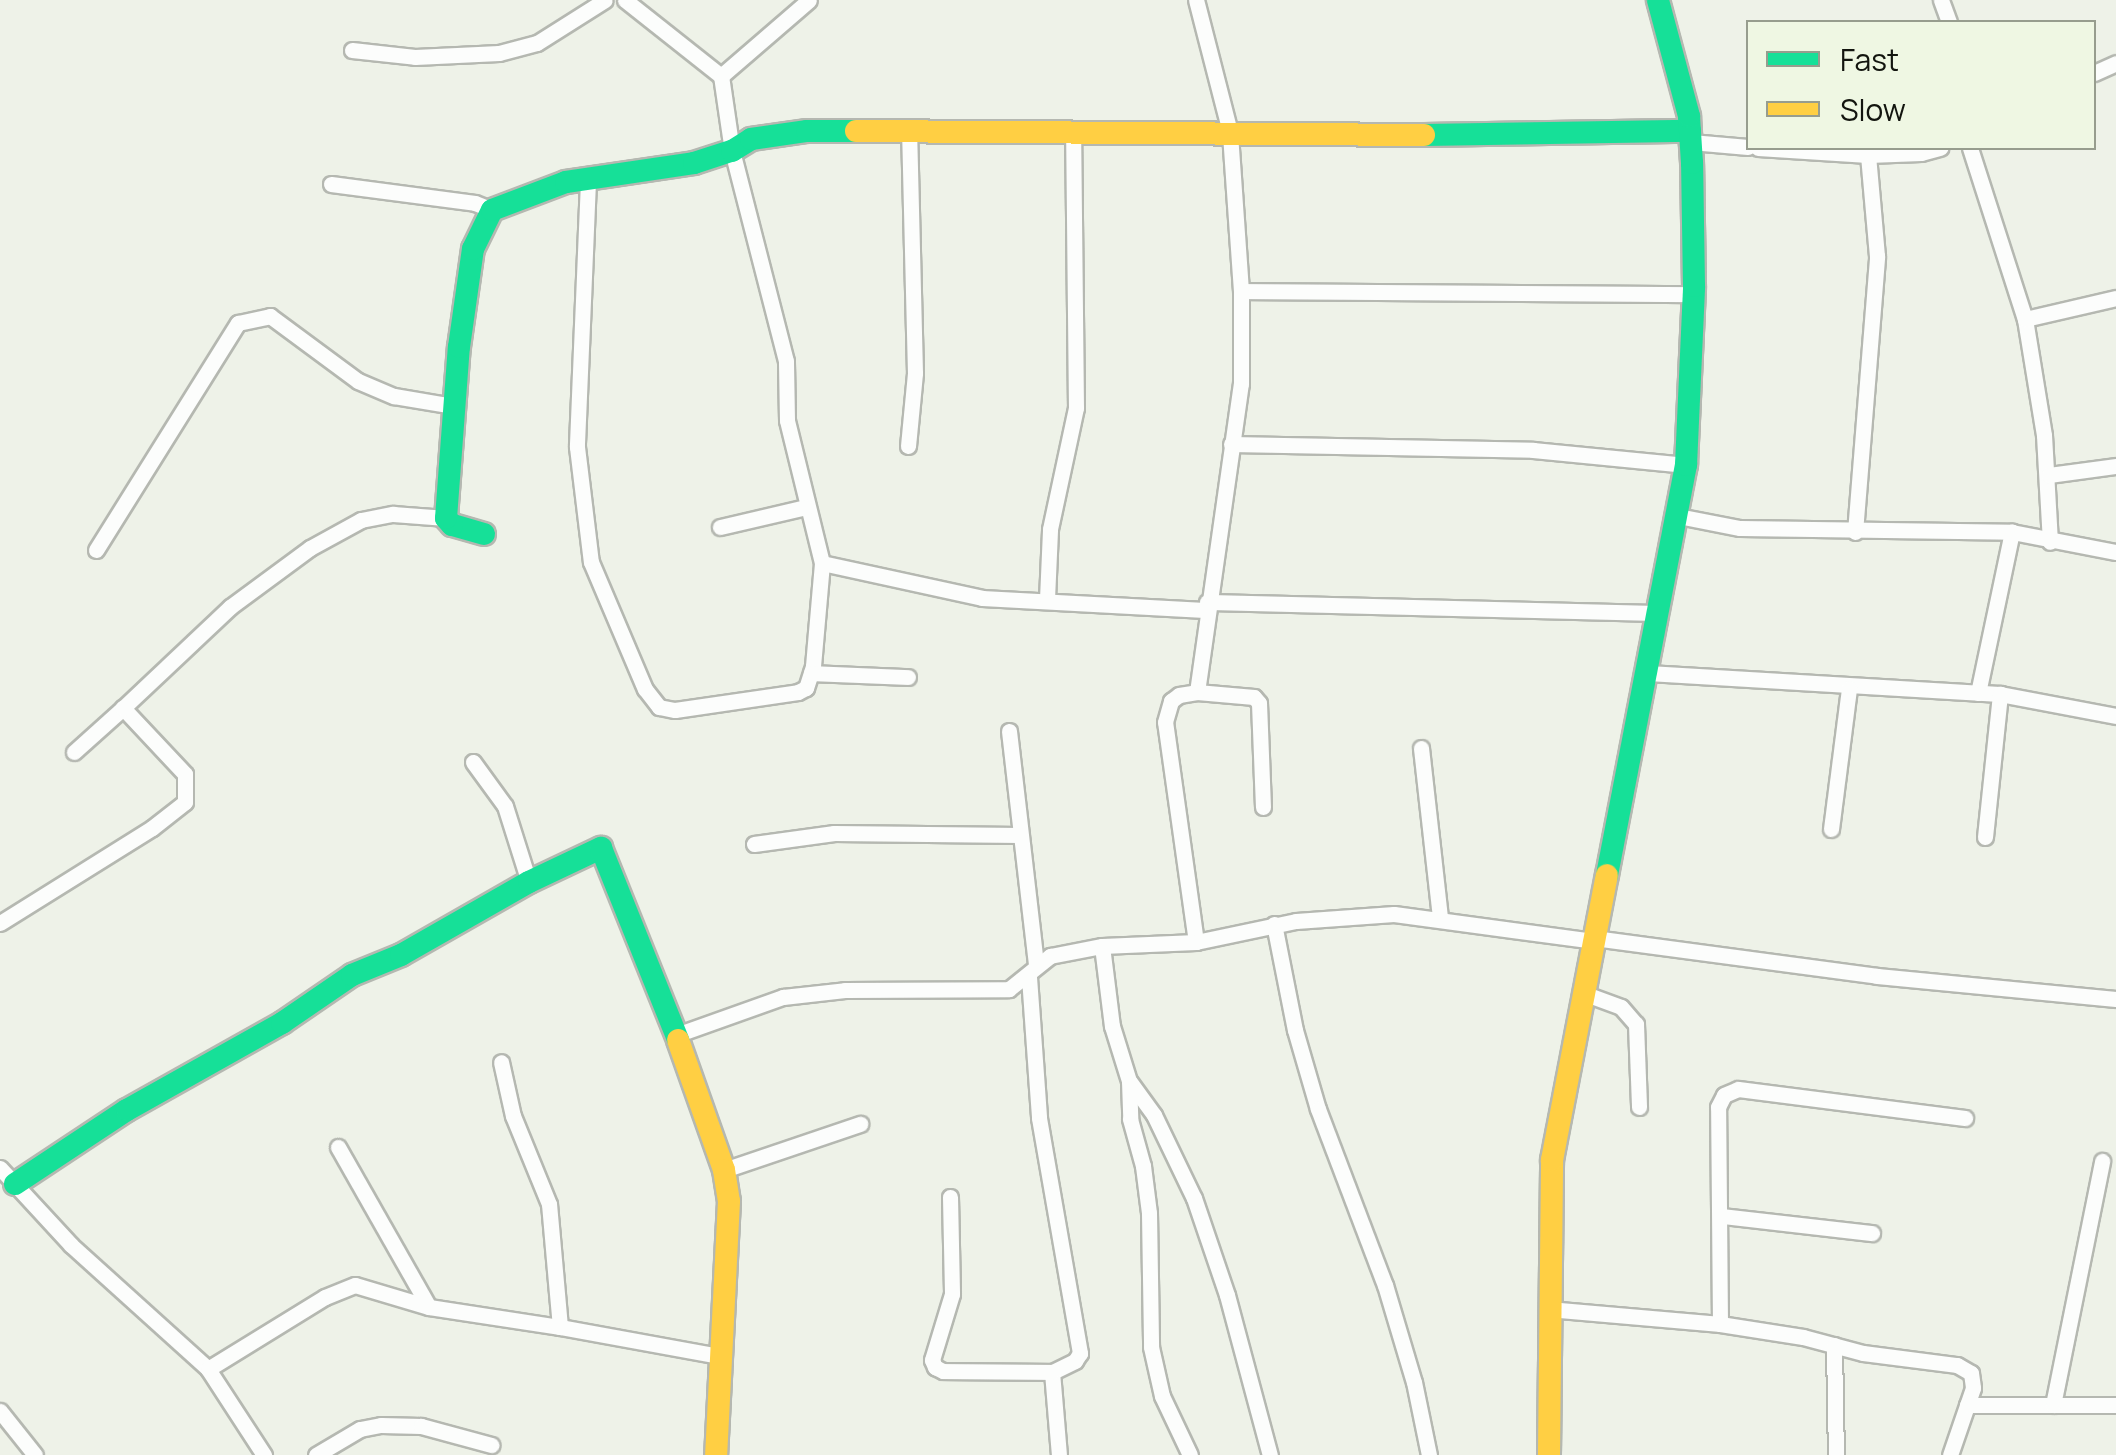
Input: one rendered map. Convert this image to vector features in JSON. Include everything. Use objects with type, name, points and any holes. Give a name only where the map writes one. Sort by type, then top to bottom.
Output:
[{"type":"street","points":[[352,50],[414,57],[499,53],[537,43],[605,0]]},
{"type":"street","points":[[588,181],[576,447],[591,562],[645,689],[658,707],[675,710],[798,692],[806,688],[811,673],[822,563],[787,420],[786,360],[732,151],[721,76],[625,0]]},
{"type":"street","points":[[721,76],[809,0]]},
{"type":"street","points":[[1196,0],[1230,132],[1241,290],[1240,384],[1197,692]]},
{"type":"street","points":[[1549,1455],[1552,1160],[1686,465],[1693,294],[1690,136],[1676,55],[1658,0]]},
{"type":"street","points":[[1048,600],[1050,530],[1076,408],[1074,131]]},
{"type":"street","points":[[331,184],[476,204],[492,210],[566,182],[694,163],[732,151],[751,139],[807,132],[1690,136],[1746,147]]},
{"type":"street","points":[[908,446],[915,373],[909,132]]},
{"type":"street","points":[[1789,150],[1868,155],[1932,150]]},
{"type":"street","points":[[1971,150],[2025,319],[2049,475],[2050,542]]},
{"type":"street","points":[[1855,532],[1877,256],[1868,155]]},
{"type":"street","points":[[484,534],[452,525],[446,518],[454,406],[474,249],[492,210]]},
{"type":"street","points":[[1241,290],[1693,294]]},
{"type":"street","points":[[2025,319],[2116,298]]},
{"type":"street","points":[[96,550],[168,442],[238,322],[270,316],[358,381],[394,396],[454,406]]},
{"type":"street","points":[[1231,444],[1532,450],[1686,465]]},
{"type":"street","points":[[2049,475],[2116,466]]},
{"type":"street","points":[[720,527],[806,507]]},
{"type":"street","points":[[74,752],[230,607],[340,531],[361,520],[393,514],[446,518]]},
{"type":"street","points":[[1678,516],[1740,528],[2012,532],[2116,552]]},
{"type":"street","points":[[1978,693],[2012,532]]},
{"type":"street","points":[[822,563],[982,598],[1659,614]]},
{"type":"street","points":[[811,673],[908,677]]},
{"type":"street","points":[[1647,674],[2000,694],[2116,716]]},
{"type":"street","points":[[1831,830],[1848,688]]},
{"type":"street","points":[[1196,942],[1166,722],[1171,702],[1179,694],[1254,698],[1259,703],[1263,807]]},
{"type":"street","points":[[1984,837],[2000,694]]},
{"type":"street","points":[[0,923],[152,828],[185,802],[185,774],[123,708]]},
{"type":"street","points":[[950,1196],[952,1294],[932,1360],[935,1367],[942,1371],[1052,1372],[1075,1361],[1080,1352],[1039,1118],[1032,971],[1009,731]]},
{"type":"street","points":[[1421,748],[1440,918]]},
{"type":"street","points":[[473,762],[504,806],[529,882]]},
{"type":"street","points":[[754,844],[834,832],[1020,835]]},
{"type":"street","points":[[264,1455],[208,1369],[72,1245],[8,1176],[282,1023],[352,974],[402,955],[529,882],[600,848],[676,1034],[724,1170],[730,1201],[716,1455]]},
{"type":"street","points":[[676,1034],[783,997],[845,990],[1009,989],[1050,956],[1102,946],[1196,942],[1274,924],[1394,914],[1877,976],[2116,999]]},
{"type":"street","points":[[1274,924],[1295,1030],[1318,1109],[1385,1285],[1414,1382],[1430,1455]]},
{"type":"street","points":[[1102,946],[1112,1026],[1128,1081],[1130,1119],[1143,1166],[1149,1212],[1151,1347],[1162,1396],[1190,1455]]},
{"type":"street","points":[[1583,993],[1622,1006],[1636,1024],[1639,1106]]},
{"type":"street","points":[[501,1062],[513,1116],[549,1204],[560,1328]]},
{"type":"street","points":[[1128,1081],[1154,1116],[1194,1198],[1227,1295],[1270,1455]]},
{"type":"street","points":[[1720,1324],[1718,1107],[1724,1095],[1738,1089],[1965,1118]]},
{"type":"street","points":[[724,1170],[860,1124]]},
{"type":"street","points":[[338,1147],[429,1308]]},
{"type":"street","points":[[2053,1405],[2102,1161]]},
{"type":"street","points":[[1722,1216],[1872,1233]]},
{"type":"street","points":[[208,1369],[325,1297],[355,1284],[429,1308],[720,1356]]},
{"type":"street","points":[[1548,1309],[1720,1324],[1956,1366],[1970,1372],[1973,1388],[1950,1455]]},
{"type":"street","points":[[1834,1345],[1836,1455]]},
{"type":"street","points":[[1052,1372],[1059,1455]]},
{"type":"street","points":[[1967,1405],[2116,1405]]},
{"type":"street","points":[[0,1411],[35,1455]]},
{"type":"street","points":[[316,1455],[360,1429],[381,1425],[421,1426],[492,1445]]},
{"type":"traffic: fast","points":[[1607,875],[1686,465],[1694,286],[1692,163],[1689,116],[1658,0]]},
{"type":"traffic: fast","points":[[484,534],[452,525],[446,518],[459,347],[473,249],[492,210],[566,182],[694,163],[732,151],[751,139],[807,131],[856,131]]},
{"type":"traffic: fast","points":[[1424,135],[1690,131]]},
{"type":"traffic: fast","points":[[15,1184],[127,1110],[282,1023],[352,975],[401,955],[529,882],[601,848],[678,1040]]},
{"type":"traffic: slow","points":[[856,131],[1424,135]]},
{"type":"traffic: slow","points":[[1549,1455],[1552,1160],[1607,875]]},
{"type":"traffic: slow","points":[[678,1040],[724,1170],[729,1201],[716,1455]]}]
